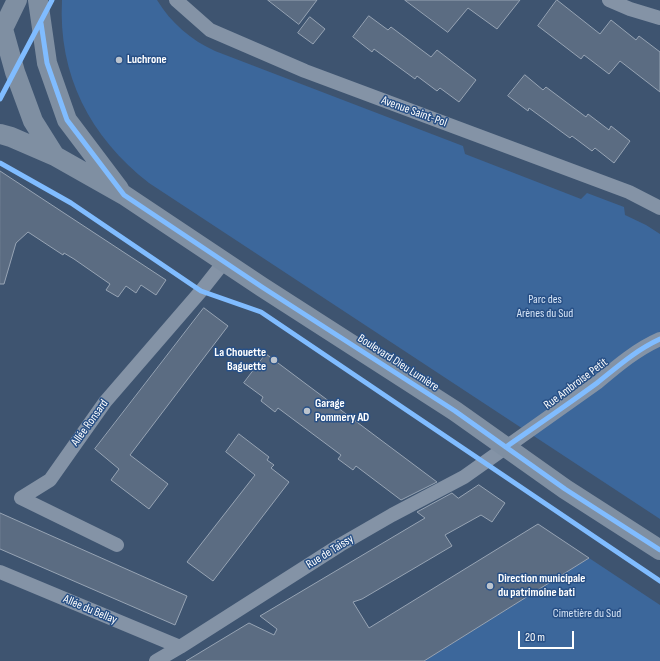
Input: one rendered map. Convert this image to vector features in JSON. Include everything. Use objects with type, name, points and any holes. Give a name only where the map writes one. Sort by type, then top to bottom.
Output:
[{"type":"main road","points":[[18,0],[1,32],[33,121],[55,156]]},
{"type":"main road","points":[[38,0],[47,63],[67,120],[124,195]]},
{"type":"main road","points":[[0,134],[11,137],[55,156],[124,195]]},
{"type":"main road","name":"Boulevard Dieu Lumière","points":[[124,195],[224,262],[454,411],[565,489],[660,550]]},
{"type":"street","name":"Avenue Saint-Pol","points":[[176,0],[210,30],[290,65],[622,189],[660,208]]},
{"type":"street","points":[[609,0],[630,9],[660,18]]},
{"type":"street","name":"Allée Ronsard","points":[[117,545],[21,498],[50,480],[104,402],[201,291],[224,262]]},
{"type":"street","name":"Rue Ambroise Petit","points":[[506,447],[598,382],[614,368],[648,344],[660,339]]},
{"type":"street","name":"Rue de Taissy","points":[[156,661],[340,545],[392,515],[464,477],[506,447]]},
{"type":"street","name":"Allée du Bellay","points":[[0,572],[180,647]]},
{"type":"green space","name":"Parc des Arènes du Sud","points":[[62,0],[157,0],[182,30],[206,47],[463,146],[465,154],[581,199],[587,193],[624,207],[625,215],[646,225],[660,234],[660,519],[149,183],[128,165],[110,146],[94,125],[72,79],[62,28]]},
{"type":"green space","name":"Cimetière du Sud","points":[[589,558],[660,605],[660,661],[424,661]]},
{"type":"building","points":[[268,0],[317,0],[299,24]]},
{"type":"building","points":[[405,0],[520,0],[497,29],[468,8],[448,32]]},
{"type":"building","points":[[557,0],[600,34],[611,20],[636,40],[639,36],[660,52],[660,92],[620,61],[609,74],[584,55],[581,59],[538,26]]},
{"type":"building","points":[[369,16],[388,30],[391,27],[431,57],[437,50],[476,80],[459,102],[440,88],[437,91],[417,76],[415,79],[374,49],[372,52],[353,37]]},
{"type":"building","points":[[310,17],[325,29],[313,44],[298,33]]},
{"type":"building","points":[[525,75],[543,90],[546,87],[586,117],[588,114],[609,130],[611,126],[630,141],[614,163],[595,148],[592,151],[572,136],[570,138],[529,108],[528,111],[508,96]]},
{"type":"building","points":[[0,171],[166,280],[156,295],[141,285],[136,293],[126,286],[118,297],[106,290],[110,284],[74,259],[64,253],[63,255],[28,232],[16,243],[4,284],[0,284]]},
{"type":"building","points":[[204,308],[228,326],[130,455],[168,484],[149,509],[111,480],[119,469],[95,449]]},
{"type":"building","points":[[266,354],[437,482],[401,500],[356,466],[353,470],[338,459],[341,455],[278,408],[275,412],[261,401],[263,397],[244,383]]},
{"type":"building","points":[[239,434],[269,457],[267,460],[274,465],[271,468],[289,482],[213,581],[187,562],[255,475],[226,452]]},
{"type":"building","points":[[479,485],[505,503],[492,522],[481,515],[445,535],[452,546],[362,599],[353,602],[369,628],[538,524],[589,558],[424,661],[186,661],[249,623],[274,635],[277,629],[260,616],[425,518],[417,512],[452,493],[458,498]]},
{"type":"building","points":[[0,513],[187,596],[175,625],[0,549]]},
{"type":"cycle path","points":[[0,99],[52,0]]},
{"type":"cycle path","points":[[41,23],[47,63],[67,120],[124,195],[262,287],[455,411],[565,489],[660,550]]},
{"type":"cycle path","points":[[0,163],[71,203],[201,291],[261,312],[660,581]]},
{"type":"cycle path","points":[[506,447],[586,391],[619,365],[651,343],[660,339]]},
{"type":"place","name":"Luchrone","points":[[119,60]]},
{"type":"place","name":"La Chouette Baguette","points":[[274,360]]},
{"type":"place","name":"Garage Pommery AD","points":[[307,411]]},
{"type":"place","name":"Direction municipale du patrimoine bati","points":[[490,586]]}]
